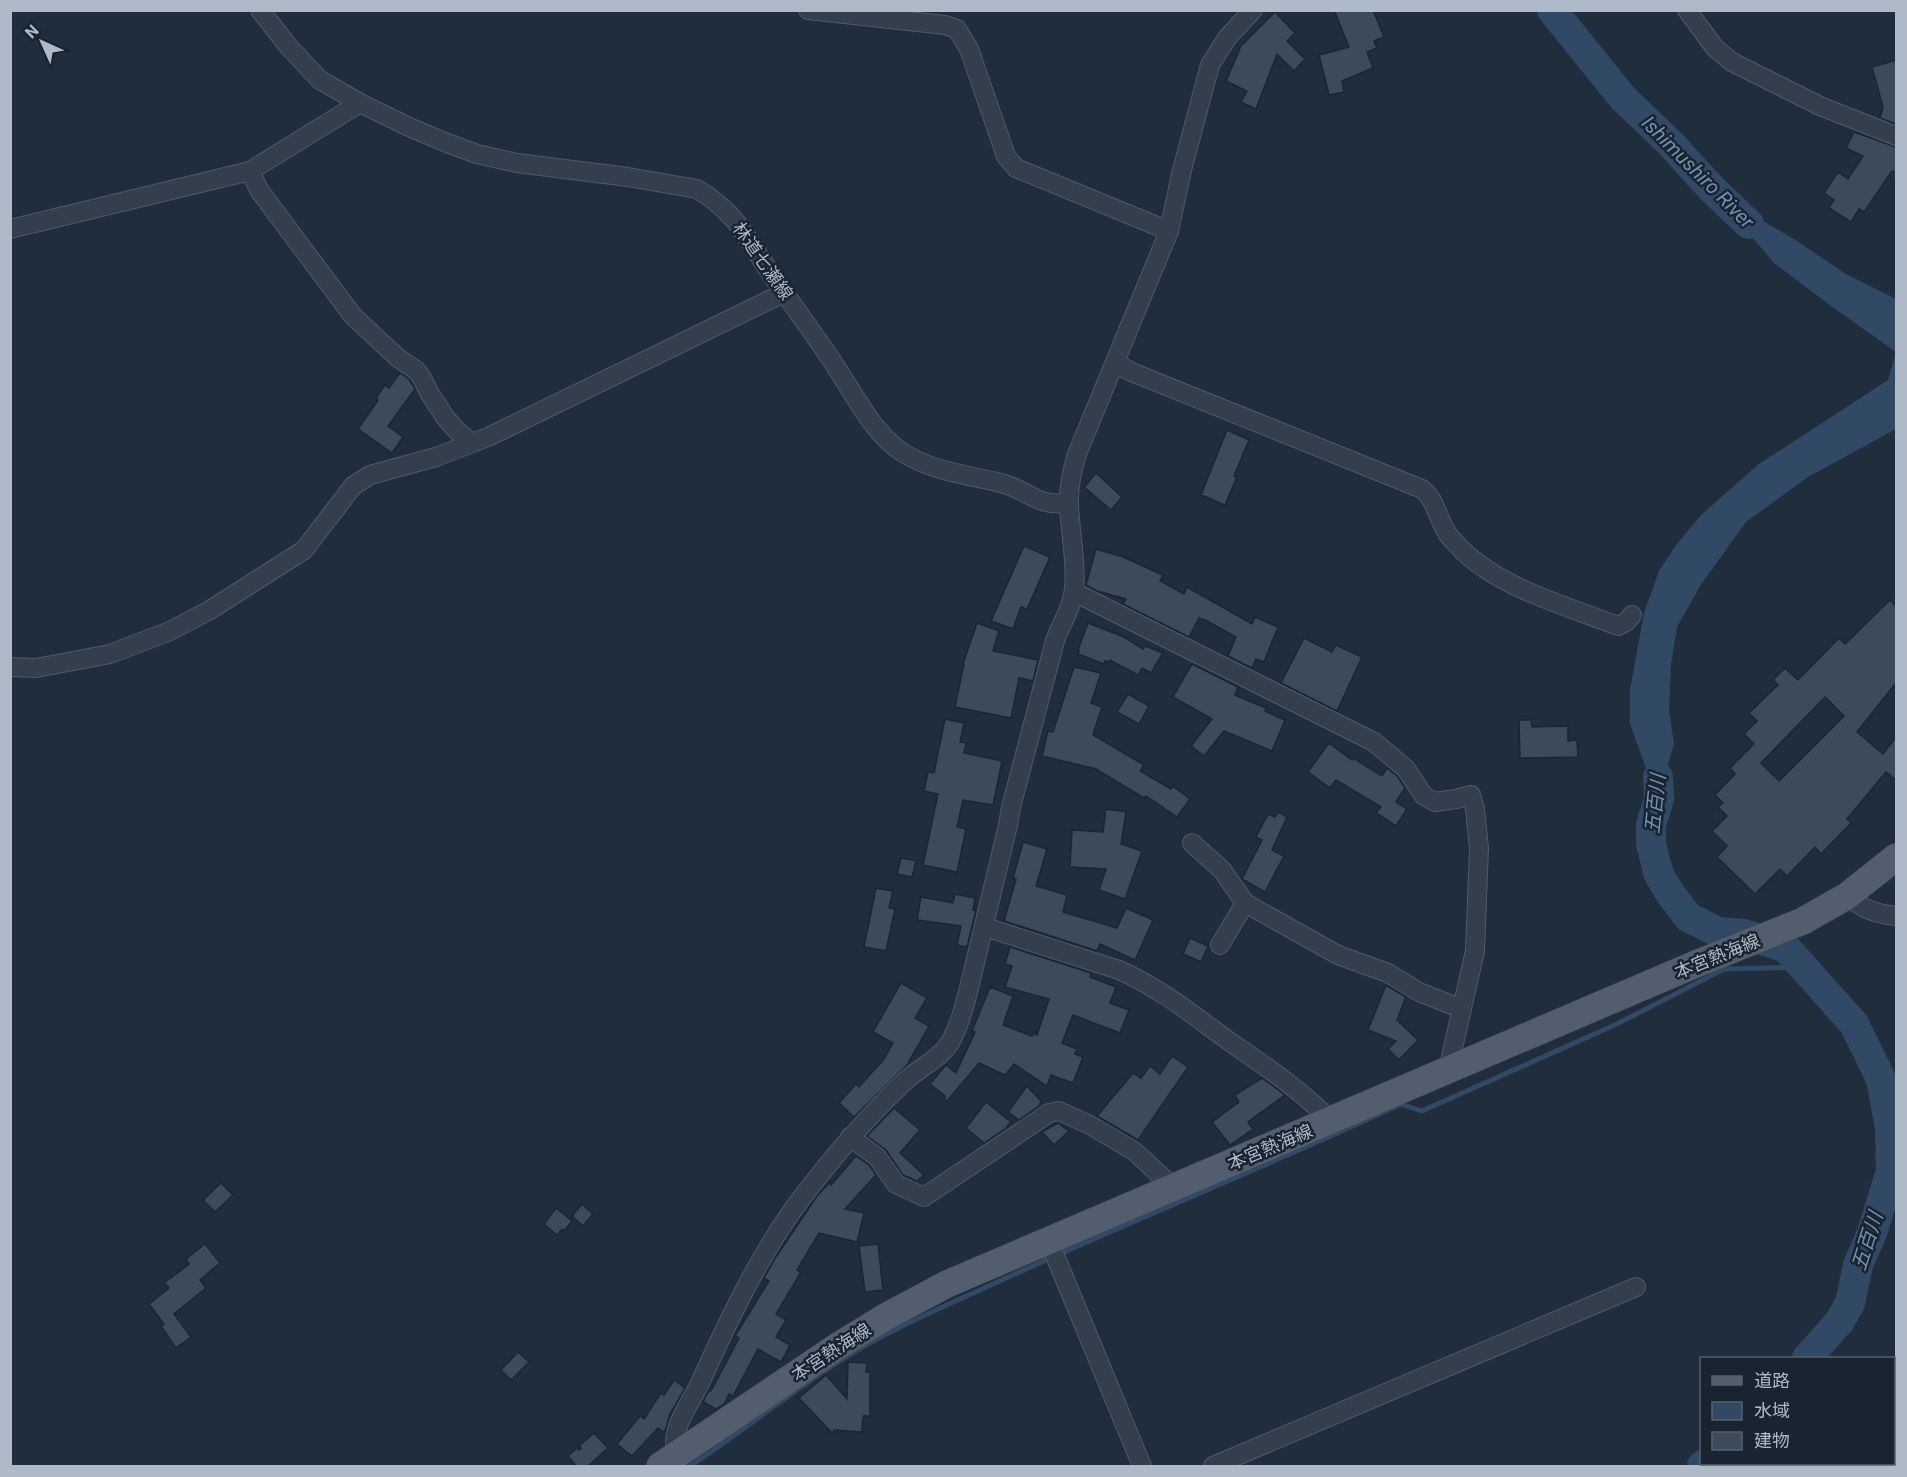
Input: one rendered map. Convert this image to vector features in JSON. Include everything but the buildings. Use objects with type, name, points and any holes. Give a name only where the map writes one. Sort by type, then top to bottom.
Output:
[{"type":"main road","name":"本宮熱海線","points":[[669,1461],[838,1346],[887,1316],[947,1284],[1696,964],[1803,921],[1847,896],[1896,857]]},
{"type":"street","name":"林道七瀬線","points":[[260,10],[309,70],[333,89],[409,128],[477,154],[517,163],[628,177],[697,189],[729,213],[752,241],[784,293],[814,333],[863,410],[880,432],[903,454],[956,474],[1002,483],[1046,504],[1069,503]]},
{"type":"street","points":[[808,10],[945,25],[957,29],[969,49],[1006,156],[1016,168],[1169,231]]},
{"type":"street","points":[[669,1461],[680,1421],[721,1336],[763,1258],[799,1202],[850,1137],[907,1079],[942,1052],[952,1040],[964,1010],[1020,770],[1055,641],[1062,621],[1071,607],[1075,578],[1069,503],[1071,474],[1077,454],[1169,231],[1210,65],[1227,38],[1253,10]]},
{"type":"street","points":[[1687,10],[1715,48],[1732,62],[1820,106],[1896,136]]},
{"type":"street","points":[[10,229],[250,171],[360,103]]},
{"type":"street","points":[[250,171],[259,189],[352,316],[398,358],[417,371],[445,417],[471,442]]},
{"type":"street","points":[[10,667],[36,668],[110,654],[170,631],[210,610],[304,550],[353,486],[363,479],[382,471],[436,457],[488,436],[784,293]]},
{"type":"street","points":[[1116,362],[1129,371],[1422,489],[1430,496],[1448,533],[1460,547],[1509,583],[1618,626],[1632,615]]},
{"type":"street","points":[[1074,592],[1374,742],[1406,769],[1424,796],[1435,802],[1471,795],[1475,809],[1479,848],[1476,887],[1477,925],[1471,976],[1461,1009],[1448,1070]]},
{"type":"street","points":[[1192,843],[1222,870],[1245,903],[1338,955],[1388,973],[1419,992],[1461,1009]]},
{"type":"street","points":[[1847,896],[1865,909],[1878,914],[1896,916]]},
{"type":"street","points":[[1220,945],[1245,903]]},
{"type":"street","points":[[985,927],[1119,970],[1139,979],[1274,1071],[1310,1099],[1331,1121]]},
{"type":"street","points":[[850,1137],[877,1157],[896,1184],[924,1197],[1049,1113],[1059,1111],[1090,1125],[1134,1151],[1174,1188]]},
{"type":"street","points":[[1049,1241],[1142,1467]]},
{"type":"street","points":[[1213,1467],[1636,1287]]},
{"type":"water","points":[[1716,194],[1794,239],[1846,274],[1896,299],[1896,352],[1774,263]]},
{"type":"water","points":[[1896,352],[1896,429],[1808,477],[1746,522],[1702,583],[1677,627],[1671,665],[1669,710],[1674,744],[1664,779],[1665,795],[1653,818],[1653,787],[1630,724],[1630,690],[1644,613],[1659,571],[1676,545],[1702,514],[1759,464],[1888,380]]},
{"type":"waterway","name":"Ishimushiro River","points":[[1552,10],[1623,98],[1749,224]]},
{"type":"waterway","name":"五百川","points":[[1658,777],[1659,799],[1651,825],[1651,844],[1659,875],[1670,893],[1688,917],[1718,932],[1744,934],[1786,948],[1854,1024],[1881,1079],[1890,1128],[1891,1171],[1872,1233],[1858,1265],[1850,1303],[1840,1321],[1808,1357]]},
{"type":"waterway","points":[[690,1466],[852,1353],[908,1323],[1053,1257],[1401,1104],[1422,1111],[1619,1023],[1724,969],[1804,967]]}]
